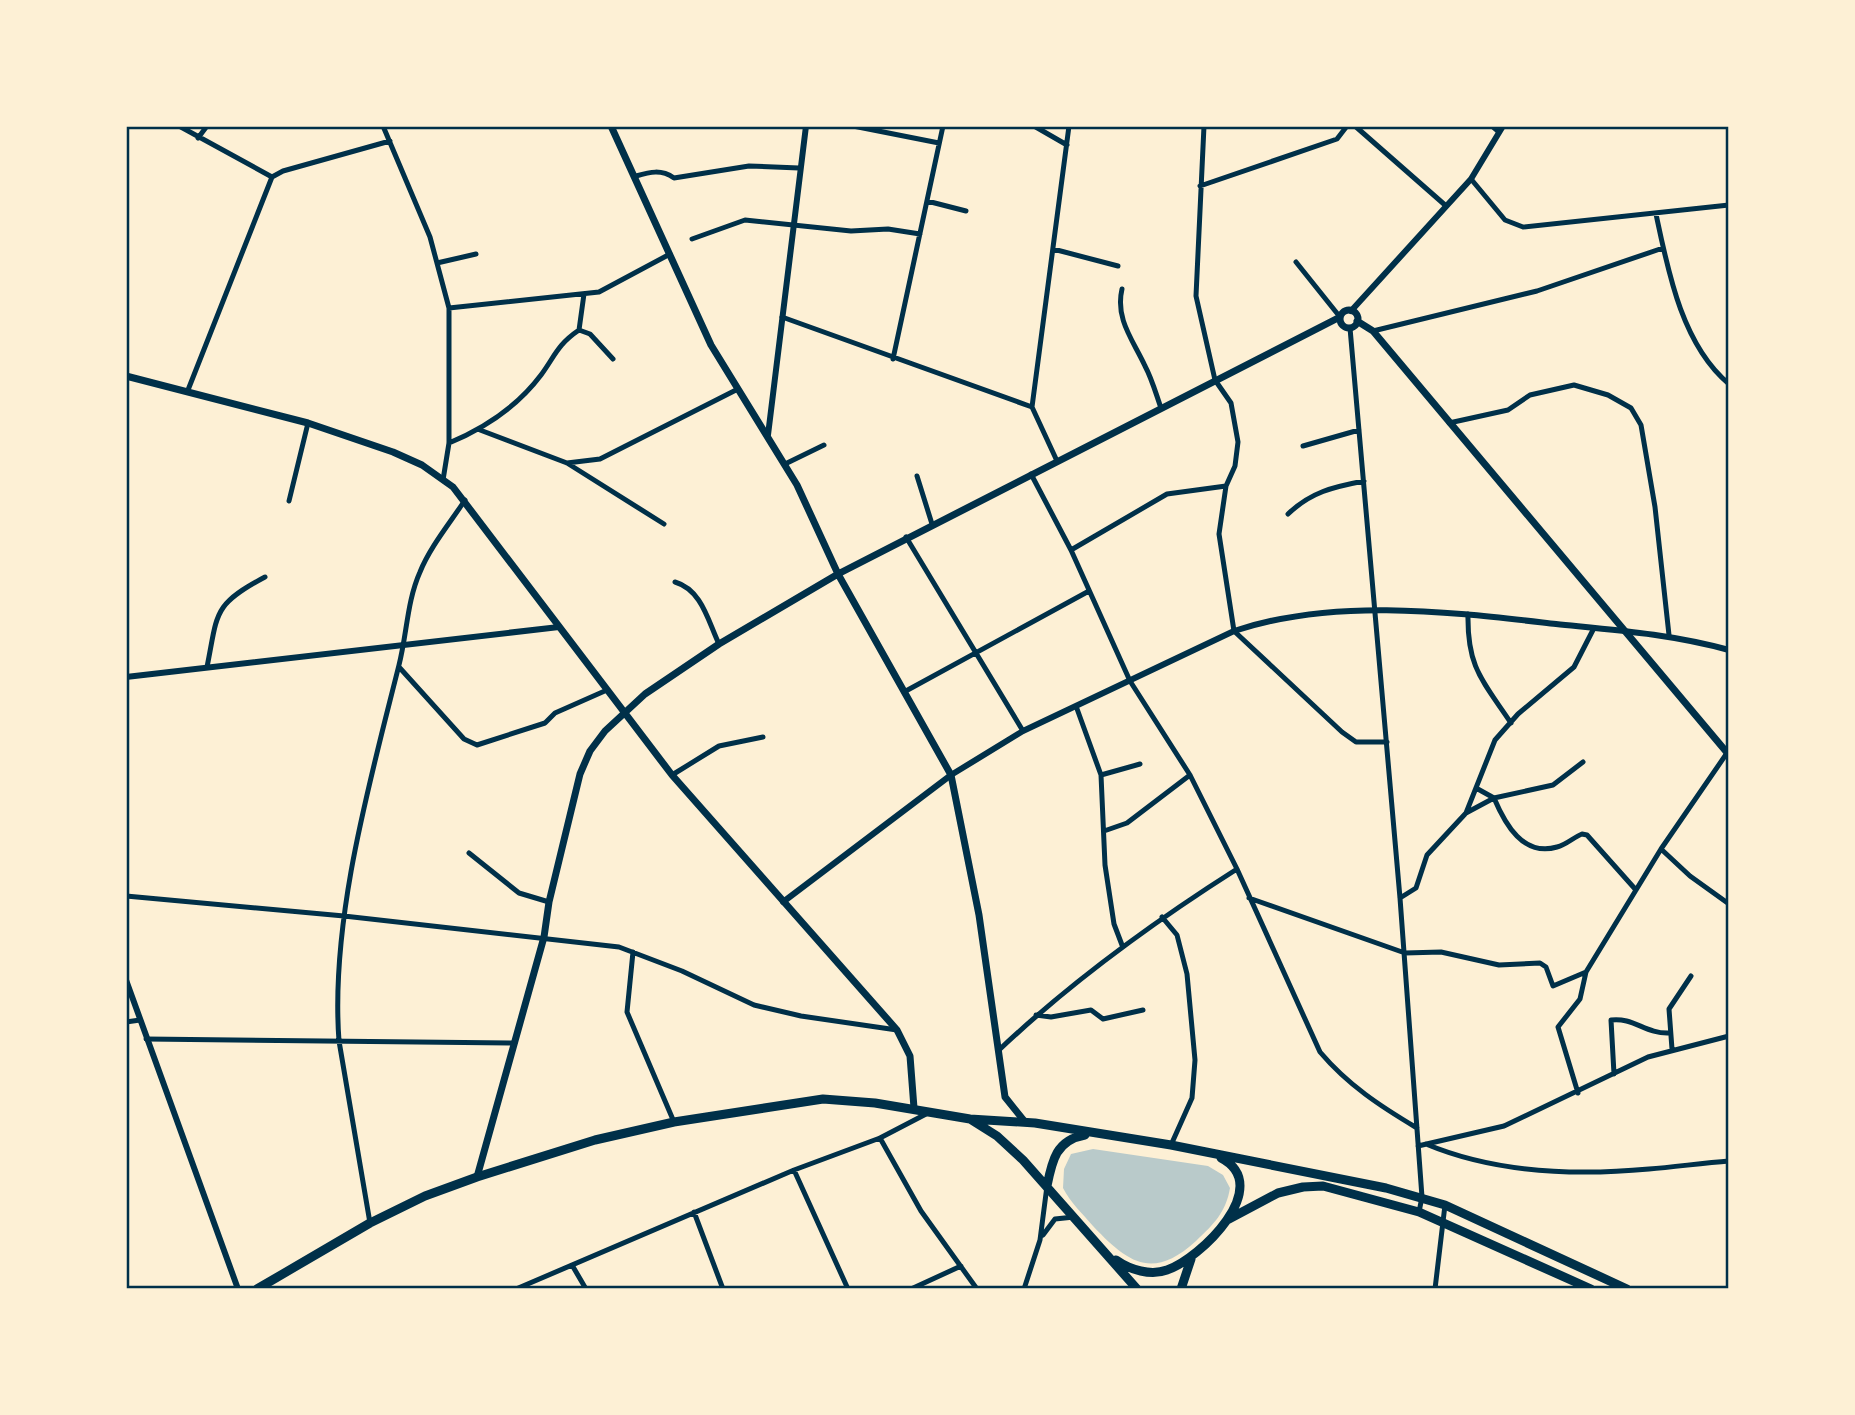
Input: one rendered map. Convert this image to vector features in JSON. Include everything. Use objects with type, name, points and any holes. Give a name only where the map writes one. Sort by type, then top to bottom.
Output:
[{"type":"highway","points":[[257,1289],[370,1223],[425,1196],[478,1177],[595,1140],[674,1122],[823,1099],[914,1108],[970,1119],[1025,1122],[1171,1145],[1342,1177],[1445,1205],[1627,1289]]},
{"type":"highway","points":[[970,1119],[997,1136],[1075,1217],[1137,1289]]},
{"type":"highway","points":[[1046,1186],[1058,1148],[1074,1136],[1090,1134]]},
{"type":"highway","points":[[1106,1253],[1122,1265],[1154,1273],[1168,1270],[1198,1249],[1229,1219],[1238,1206],[1240,1181],[1227,1161],[1213,1154]]},
{"type":"highway","points":[[1229,1219],[1278,1193],[1303,1186],[1323,1186],[1367,1195],[1419,1212],[1591,1289]]},
{"type":"highway","points":[[1181,1289],[1186,1267],[1198,1249]]},
{"type":"main road","points":[[611,126],[711,345],[736,390],[785,464],[838,573],[951,775],[979,915],[1006,1097],[1010,1107],[1025,1122]]},
{"type":"main road","points":[[478,1177],[544,937],[549,902],[580,774],[590,751],[623,711],[719,644],[838,573],[1340,317],[1344,312],[1356,314],[1357,321],[1373,331],[1728,754]]},
{"type":"main road","points":[[1340,317],[1342,324],[1350,328],[1357,321]]},
{"type":"main road","points":[[126,376],[307,423],[407,457],[443,480],[465,500],[672,775],[897,1030],[910,1056],[914,1108]]},
{"type":"street","points":[[179,126],[272,177]]},
{"type":"street","points":[[198,138],[207,126]]},
{"type":"street","points":[[383,126],[437,263],[449,308],[449,443],[443,480]]},
{"type":"street","points":[[768,435],[799,168],[807,126]]},
{"type":"street","points":[[853,126],[939,143]]},
{"type":"street","points":[[893,359],[943,126]]},
{"type":"street","points":[[1034,126],[1067,145]]},
{"type":"street","points":[[1057,461],[1032,408],[1069,126]]},
{"type":"street","points":[[1204,126],[1196,296],[1215,380],[1231,403],[1238,442],[1235,466],[1226,486],[1219,534],[1234,631],[1342,732],[1356,742],[1387,742]]},
{"type":"street","points":[[1200,186],[1337,139],[1347,126]]},
{"type":"street","points":[[1355,126],[1445,205]]},
{"type":"street","points":[[1350,311],[1378,284],[1445,205],[1471,180],[1501,129],[1492,126]]},
{"type":"street","points":[[188,390],[272,177],[283,171],[390,141]]},
{"type":"street","points":[[636,176],[654,171],[667,172],[674,177],[749,166],[799,168]]},
{"type":"street","points":[[1471,180],[1492,206],[1514,225],[1656,214],[1729,205]]},
{"type":"street","points":[[927,201],[966,211]]},
{"type":"street","points":[[1656,214],[1663,248],[1696,342],[1709,364],[1729,384]]},
{"type":"street","points":[[692,239],[746,220],[851,232],[888,229],[920,234]]},
{"type":"street","points":[[1373,331],[1537,291],[1663,248]]},
{"type":"street","points":[[1053,249],[1118,266]]},
{"type":"street","points":[[437,263],[476,254]]},
{"type":"street","points":[[449,308],[599,292],[671,254]]},
{"type":"street","points":[[1296,262],[1340,317]]},
{"type":"street","points":[[1122,289],[1118,305],[1132,345],[1145,365],[1161,408]]},
{"type":"street","points":[[449,443],[480,430],[495,420],[538,379],[558,345],[579,330],[584,294]]},
{"type":"street","points":[[782,317],[1032,408]]},
{"type":"street","points":[[1350,328],[1401,898],[1422,1197],[1419,1212]]},
{"type":"street","points":[[579,330],[590,334],[613,359]]},
{"type":"street","points":[[1449,423],[1508,410],[1530,395],[1574,385],[1608,394],[1631,408],[1641,425],[1655,507],[1669,635]]},
{"type":"street","points":[[567,463],[600,460],[736,390]]},
{"type":"street","points":[[289,501],[307,423]]},
{"type":"street","points":[[480,430],[567,463],[664,524]]},
{"type":"street","points":[[1303,446],[1360,430]]},
{"type":"street","points":[[785,464],[824,445]]},
{"type":"street","points":[[586,475],[588,461]]},
{"type":"street","points":[[1031,474],[1071,550],[1130,681],[1190,775],[1237,869],[1320,1052],[1338,1073],[1368,1098],[1417,1128]]},
{"type":"street","points":[[917,475],[932,524]]},
{"type":"street","points":[[1288,514],[1303,499],[1326,488],[1364,481]]},
{"type":"street","points":[[1071,550],[1167,494],[1226,486]]},
{"type":"street","points":[[370,1223],[339,1041],[337,1017],[344,916],[404,645],[411,595],[419,574],[465,500]]},
{"type":"street","points":[[906,537],[977,651],[1023,732]]},
{"type":"street","points":[[207,667],[218,611],[242,589],[265,577]]},
{"type":"street","points":[[675,582],[688,586],[698,596],[719,644]]},
{"type":"street","points":[[904,692],[1089,591]]},
{"type":"street","points":[[783,902],[951,775],[1023,732],[1234,631],[1267,620],[1375,610],[1468,614],[1594,628],[1622,628],[1669,635],[1729,650]]},
{"type":"street","points":[[1468,614],[1469,653],[1478,673],[1511,723]]},
{"type":"street","points":[[126,677],[559,628]]},
{"type":"street","points":[[1466,813],[1495,740],[1574,667],[1594,628]]},
{"type":"street","points":[[399,667],[464,739],[477,745],[545,723],[555,713],[607,690]]},
{"type":"street","points":[[1076,706],[1101,775],[1105,864],[1114,924],[1122,945]]},
{"type":"street","points":[[672,775],[719,746],[763,737]]},
{"type":"street","points":[[1578,1093],[1558,1027],[1580,999],[1586,972],[1661,849],[1728,754]]},
{"type":"street","points":[[1401,898],[1416,888],[1427,855],[1466,813],[1494,798],[1536,792],[1553,785],[1583,762]]},
{"type":"street","points":[[1101,775],[1140,764]]},
{"type":"street","points":[[1104,831],[1127,823],[1190,775]]},
{"type":"street","points":[[1476,788],[1494,798],[1504,824],[1527,845],[1538,849],[1558,847],[1582,834],[1587,835],[1636,890]]},
{"type":"street","points":[[1661,849],[1690,876],[1729,904]]},
{"type":"street","points":[[469,853],[519,893],[549,902]]},
{"type":"street","points":[[999,1050],[1036,1015],[1122,945],[1237,869]]},
{"type":"street","points":[[126,896],[544,937],[633,952],[754,1005],[801,1016],[897,1030]]},
{"type":"street","points":[[1249,898],[1405,953],[1441,952],[1499,965],[1540,963],[1546,967],[1553,986],[1586,972]]},
{"type":"street","points":[[1162,917],[1177,935],[1187,974],[1195,1060],[1192,1097],[1171,1145]]},
{"type":"street","points":[[633,952],[627,1012],[674,1122]]},
{"type":"street","points":[[1672,1049],[1669,1009],[1691,976]]},
{"type":"street","points":[[126,980],[238,1289]]},
{"type":"street","points":[[1036,1015],[1051,1017],[1091,1010],[1103,1019],[1143,1010]]},
{"type":"street","points":[[1614,1074],[1611,1020],[1622,1018],[1653,1034],[1669,1033]]},
{"type":"street","points":[[126,1022],[140,1020]]},
{"type":"street","points":[[1419,1146],[1492,1130],[1672,1049],[1729,1036]]},
{"type":"street","points":[[146,1040],[515,1044]]},
{"type":"street","points":[[516,1289],[794,1170],[880,1138],[929,1112]]},
{"type":"street","points":[[880,1138],[921,1212],[978,1289]]},
{"type":"street","points":[[1426,1144],[1493,1166],[1527,1170],[1645,1170],[1729,1161]]},
{"type":"street","points":[[794,1170],[848,1289]]},
{"type":"street","points":[[1024,1289],[1040,1240],[1046,1186]]},
{"type":"street","points":[[1435,1289],[1445,1205]]},
{"type":"street","points":[[694,1212],[723,1289]]},
{"type":"street","points":[[1040,1240],[1055,1219],[1075,1217]]},
{"type":"street","points":[[572,1265],[586,1289]]},
{"type":"street","points":[[911,1289],[961,1266]]},
{"type":"shaded area","points":[[1093,1149],[1208,1166],[1223,1175],[1230,1188],[1226,1204],[1208,1229],[1181,1253],[1154,1263],[1130,1258],[1093,1226],[1063,1188],[1064,1169],[1071,1154]]}]
